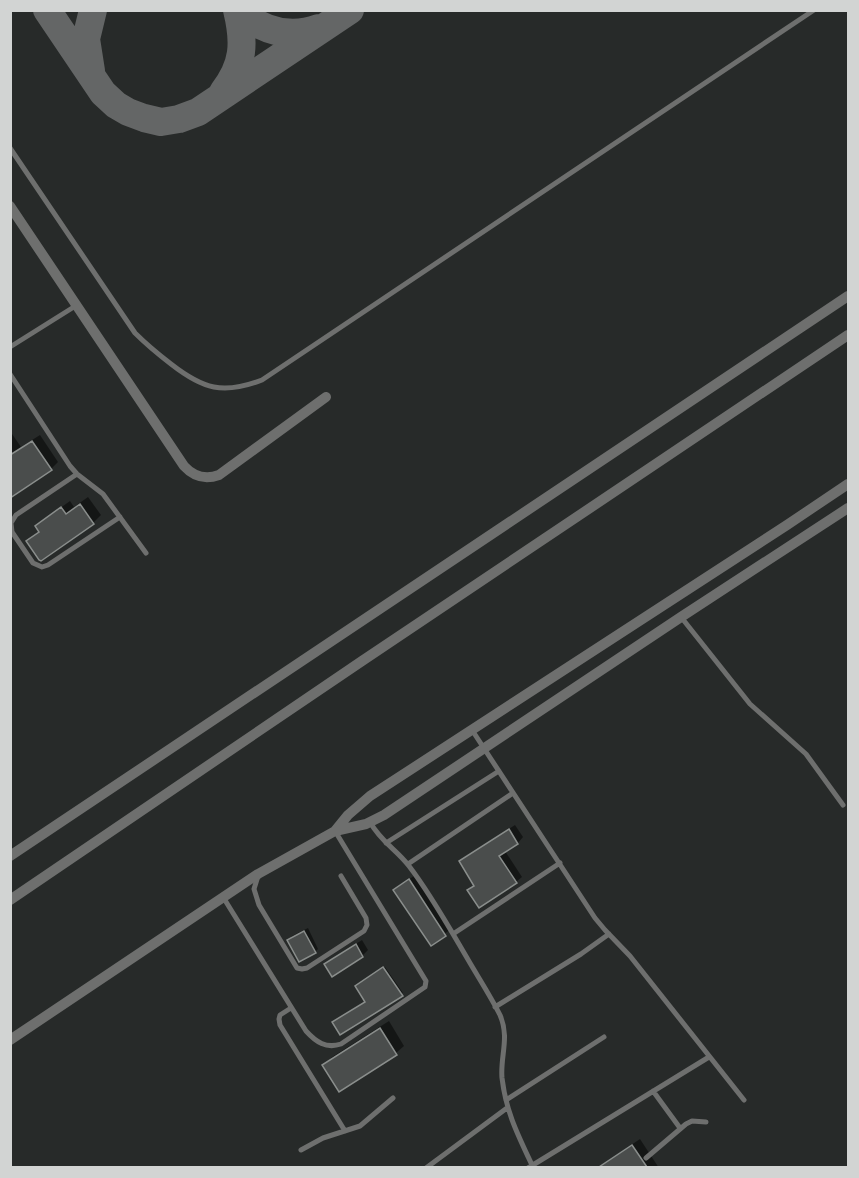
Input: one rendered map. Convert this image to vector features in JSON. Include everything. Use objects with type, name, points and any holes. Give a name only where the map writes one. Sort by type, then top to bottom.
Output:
[{"type":"street","points":[[10,206],[188,470],[198,476],[209,478],[219,475],[326,397]]},
{"type":"street","points":[[10,856],[849,296]]},
{"type":"street","points":[[10,900],[849,335]]},
{"type":"street","points":[[335,831],[362,802],[849,484]]},
{"type":"street","points":[[10,1040],[258,874],[335,831],[356,827],[384,815],[849,508]]},
{"type":"lane","points":[[10,148],[135,333],[186,376],[202,384],[231,389],[262,380],[814,10]]},
{"type":"lane","points":[[10,347],[77,305]]},
{"type":"lane","points":[[10,374],[76,474],[103,494],[146,553]]},
{"type":"lane","points":[[76,474],[12,520],[12,532],[33,563],[42,567],[48,565],[120,517]]},
{"type":"lane","points":[[681,618],[750,704],[806,754],[843,805]]},
{"type":"lane","points":[[472,730],[595,918],[630,956],[744,1100]]},
{"type":"lane","points":[[386,843],[499,771]]},
{"type":"lane","points":[[408,864],[513,793]]},
{"type":"lane","points":[[370,822],[375,831],[408,864],[453,933],[502,1021],[505,1035],[502,1069],[507,1108],[530,1166],[710,1057]]},
{"type":"lane","points":[[223,897],[306,1031],[320,1044],[336,1046],[342,1044],[425,987],[426,984],[424,976],[335,831]]},
{"type":"lane","points":[[453,933],[560,863]]},
{"type":"lane","points":[[258,874],[254,889],[259,905],[297,968],[302,969],[364,931],[367,925],[366,918],[341,876]]},
{"type":"lane","points":[[495,1007],[571,961],[609,934]]},
{"type":"lane","points":[[291,1008],[280,1015],[280,1025],[345,1131]]},
{"type":"lane","points":[[506,1100],[604,1037]]},
{"type":"lane","points":[[653,1091],[680,1128]]},
{"type":"lane","points":[[301,1150],[323,1138],[365,1123],[393,1098]]},
{"type":"lane","points":[[426,1167],[507,1108]]},
{"type":"lane","points":[[646,1158],[680,1128],[692,1121],[706,1122]]},
{"type":"building","points":[[32,441],[52,470],[10,498],[10,455]]},
{"type":"building","points":[[80,504],[94,524],[41,561],[39,560],[26,541],[39,532],[35,526],[61,507],[66,514]]},
{"type":"building","points":[[509,829],[518,844],[499,856],[517,883],[479,908],[467,890],[474,886],[459,861]]},
{"type":"building","points":[[409,879],[446,936],[431,946],[393,890]]},
{"type":"building","points":[[304,931],[316,953],[299,962],[287,940]]},
{"type":"building","points":[[356,944],[363,957],[332,977],[324,964]]},
{"type":"building","points":[[383,967],[403,996],[340,1035],[332,1022],[365,1002],[355,986]]},
{"type":"building","points":[[380,1028],[397,1055],[339,1092],[322,1065]]},
{"type":"building","points":[[632,1145],[647,1167],[599,1167]]},
{"type":"taxiway","points":[[47,10],[103,93],[128,112],[161,122],[179,119],[198,112],[350,10]]},
{"type":"taxiway","points":[[91,71],[86,39],[93,10]]},
{"type":"taxiway","points":[[223,92],[235,72],[241,53],[242,43],[237,10]]},
{"type":"taxiway","points":[[238,10],[266,28],[276,31],[297,33],[319,28]]}]
